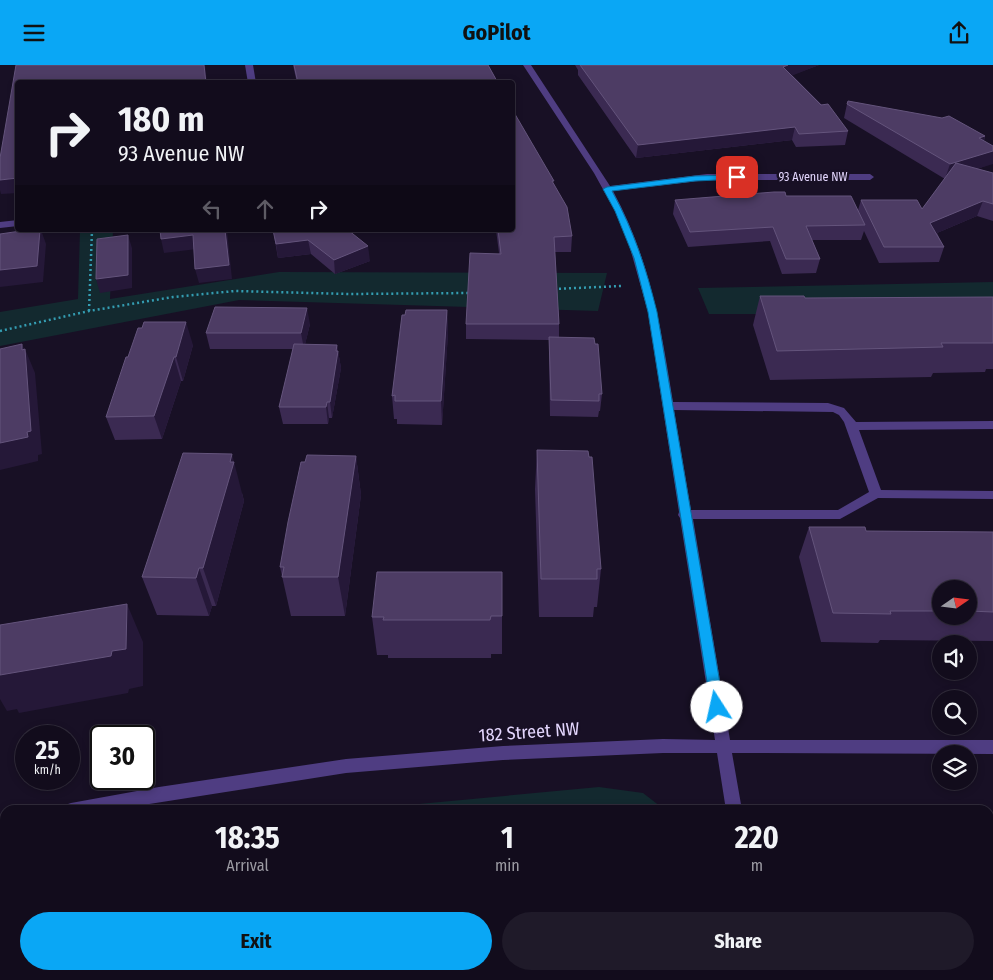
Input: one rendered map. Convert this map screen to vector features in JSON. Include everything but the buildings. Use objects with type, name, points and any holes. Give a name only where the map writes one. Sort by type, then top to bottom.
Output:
[{"type":"street","points":[[249,65],[252,80]]},
{"type":"street","points":[[528,65],[607,189],[628,232],[647,285],[733,805]]},
{"type":"street","name":"93 Avenue NW","points":[[607,189],[707,177],[870,177]]},
{"type":"street","points":[[0,225],[15,223]]},
{"type":"street","points":[[668,406],[828,407],[845,413],[852,426],[876,494]]},
{"type":"street","points":[[852,426],[993,425]]},
{"type":"street","points":[[684,515],[840,514],[876,494],[993,495]]},
{"type":"street","name":"182 Street NW","points":[[98,805],[159,794],[346,767],[513,753],[602,748],[724,746],[993,747]]},
{"type":"path","points":[[89,311],[92,232]]},
{"type":"path","points":[[554,289],[621,286]]},
{"type":"path","points":[[0,331],[89,311],[173,297],[235,291],[409,295],[478,293]]},
{"type":"green space","points":[[80,232],[113,232],[110,299],[279,272],[607,273],[598,311],[239,300],[0,346],[0,312],[78,299]]},
{"type":"green space","points":[[993,282],[993,314],[709,314],[698,288]]},
{"type":"green space","points":[[599,787],[643,793],[659,805],[408,805]]},
{"type":"route","points":[[717,707],[684,515],[653,312],[638,258],[619,211],[607,189],[695,178],[737,177]]}]
